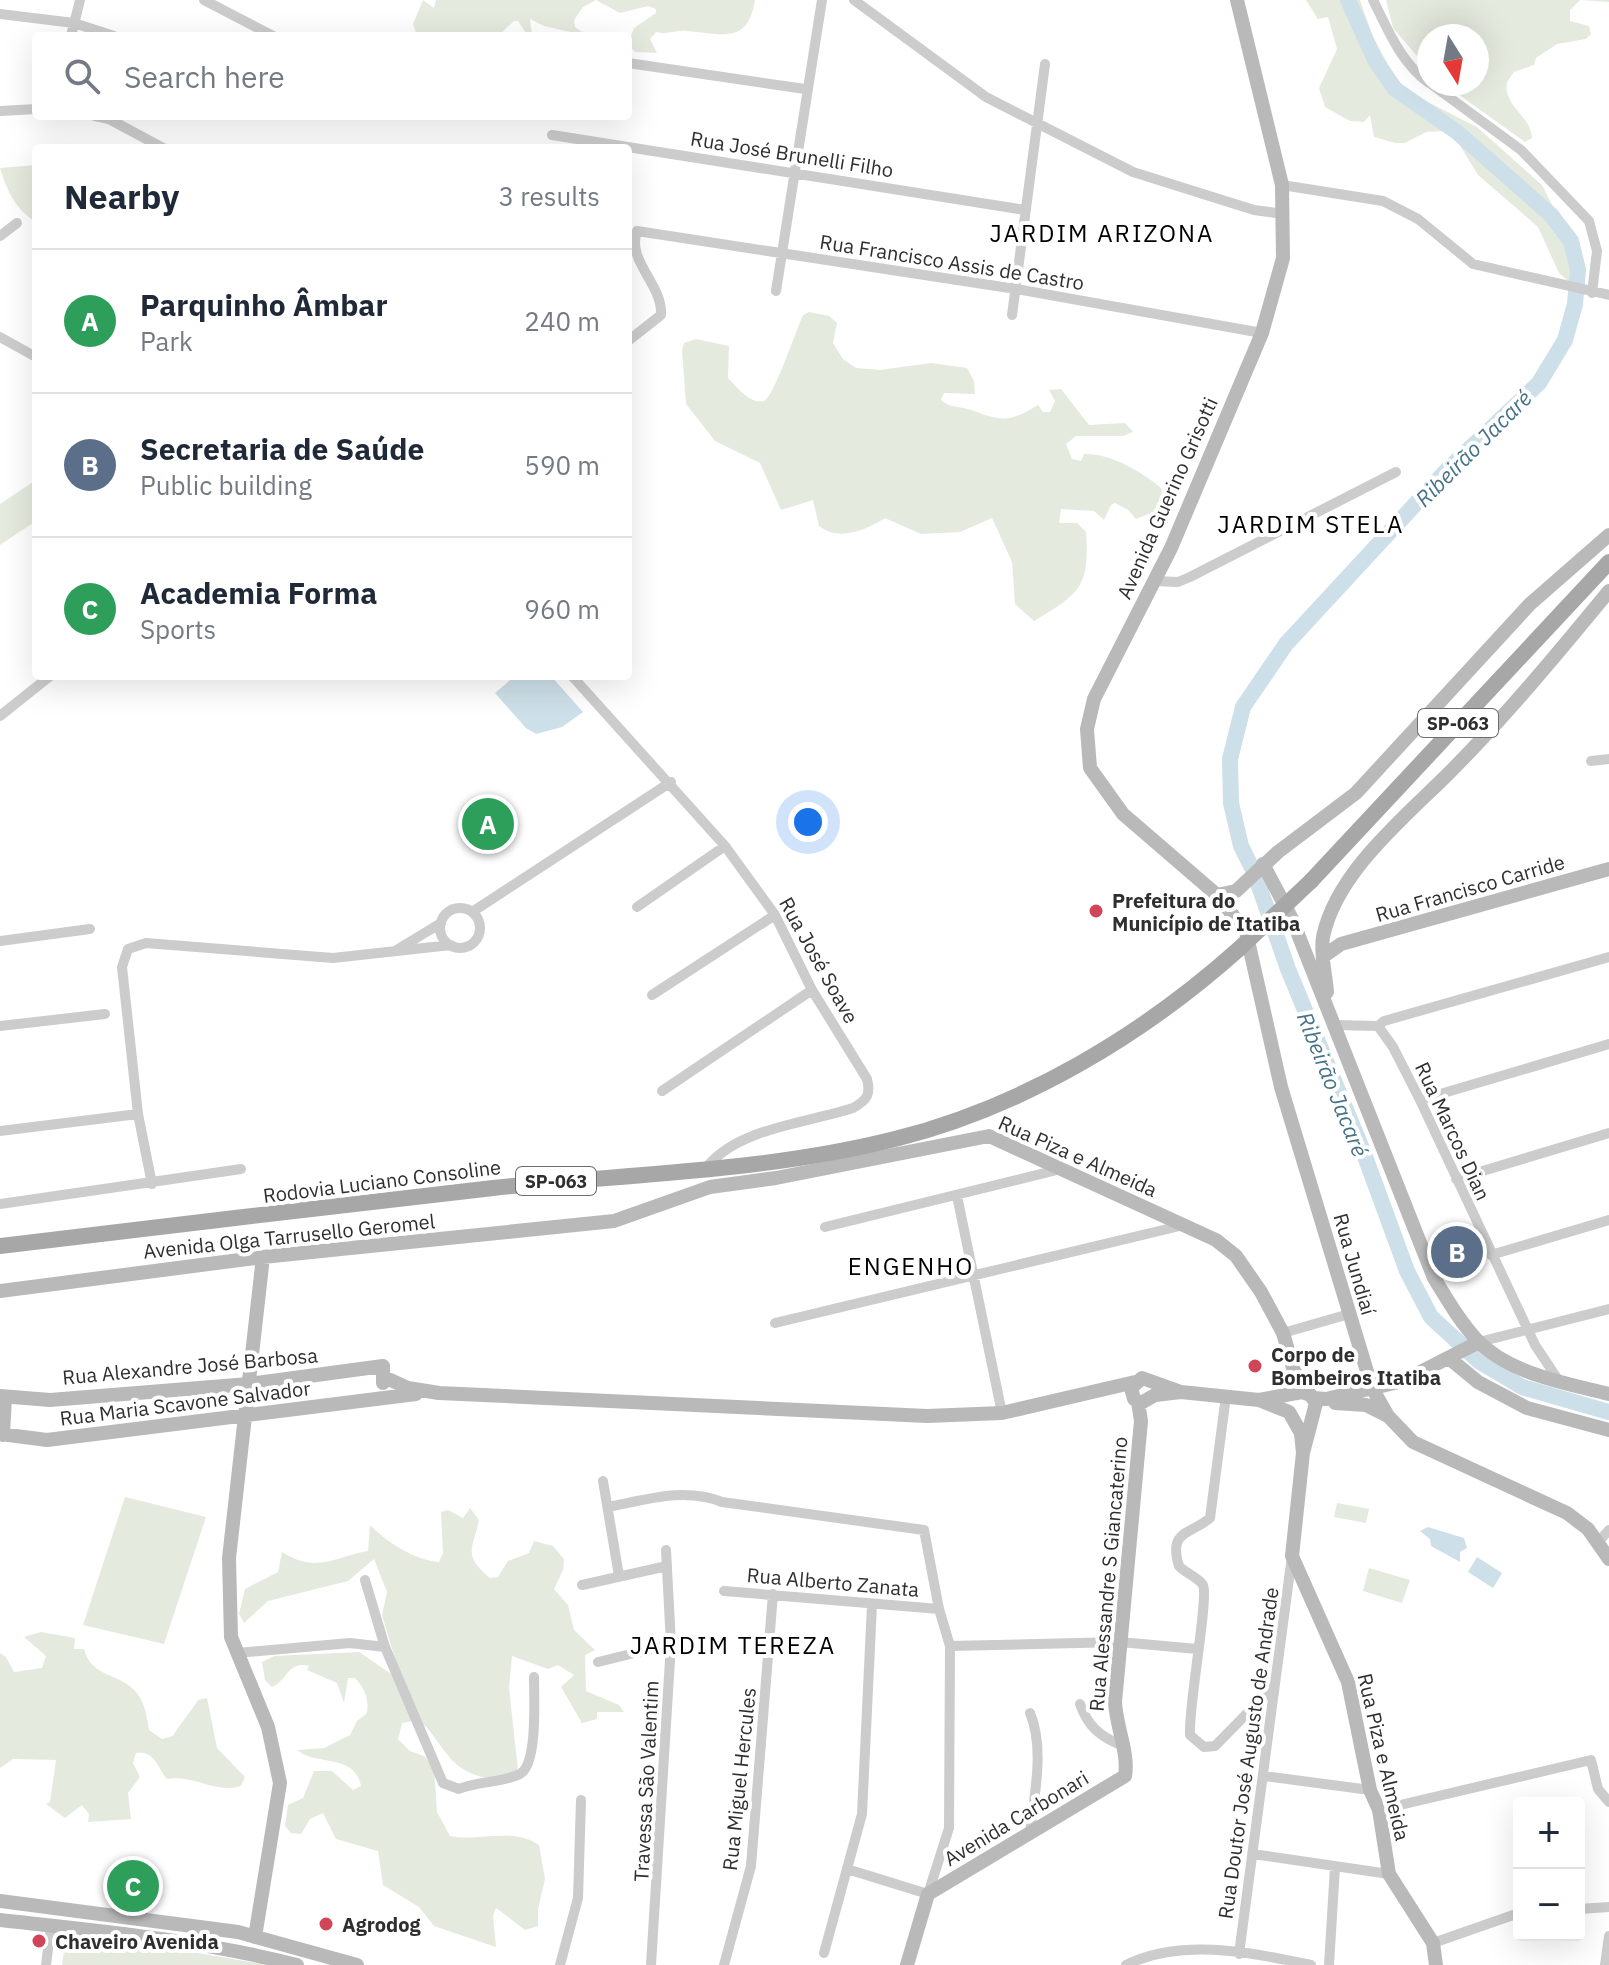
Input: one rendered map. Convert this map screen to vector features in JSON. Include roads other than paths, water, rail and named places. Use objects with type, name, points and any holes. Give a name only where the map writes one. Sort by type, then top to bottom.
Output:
[{"type":"main road","name":"Avenida Guerino Grisotti","points":[[1237,0],[1282,185],[1283,258],[1262,333],[1154,581],[1094,699],[1087,729],[1090,768],[1123,814],[1232,911],[1246,950]]},
{"type":"main road","points":[[1217,895],[1236,891],[1260,867],[1356,793],[1530,604],[1609,535]]},
{"type":"main road","name":"Rodovia Luciano Consoline","points":[[0,1246],[539,1183],[790,1159],[895,1139],[977,1113],[1062,1073],[1118,1040],[1246,950],[1608,562]]},
{"type":"main road","points":[[1332,1018],[1322,938],[1337,904],[1357,871],[1398,819],[1448,775],[1554,659],[1609,591]]},
{"type":"main road","points":[[1260,867],[1292,919],[1434,1278],[1476,1344],[1517,1367],[1609,1394]]},
{"type":"main road","name":"Rua Francisco Carride","points":[[1324,956],[1341,944],[1609,869]]},
{"type":"main road","points":[[1232,911],[1236,891]]},
{"type":"main road","points":[[1292,919],[1322,938],[1341,944]]},
{"type":"main road","name":"Rua Jundiaí","points":[[1246,950],[1281,1087],[1349,1314],[1372,1388],[1388,1416],[1413,1442],[1539,1497],[1604,1536],[1609,1559]]},
{"type":"main road","name":"Rua Piza e Almeida","points":[[583,1225],[614,1221],[710,1187],[776,1178],[989,1136],[1216,1240],[1236,1256],[1261,1292],[1283,1333],[1294,1371]]},
{"type":"main road","name":"Avenida Olga Tarrusello Geromel","points":[[0,1291],[263,1257],[583,1225]]},
{"type":"main road","points":[[255,1937],[280,1783],[268,1727],[237,1653],[229,1622],[228,1590],[263,1257]]},
{"type":"main road","points":[[1259,1400],[1300,1420],[1313,1405],[1326,1399],[1403,1381],[1476,1344]]},
{"type":"main road","points":[[1452,1357],[1478,1382],[1527,1408],[1609,1430]]},
{"type":"main road","points":[[375,1397],[384,1371],[408,1388],[439,1393],[927,1416],[1002,1413],[1107,1386],[1144,1393],[1181,1392],[1259,1400],[1292,1396],[1313,1405],[1347,1402],[1372,1407],[1388,1416],[1388,1397],[1403,1381]]},
{"type":"main road","name":"Rua Alexandre José Barbosa","points":[[2,1396],[50,1400],[384,1371]]},
{"type":"main road","points":[[1294,1371],[1291,1414],[1301,1433],[1303,1453]]},
{"type":"main road","points":[[1292,1556],[1303,1453],[1313,1405],[1294,1371]]},
{"type":"main road","name":"Rua Maria Scavone Salvador","points":[[1,1435],[47,1440],[245,1417],[375,1397],[439,1393]]},
{"type":"main road","name":"Rua Alessandre S Giancaterino","points":[[1125,1776],[1127,1764],[1115,1702],[1144,1393]]},
{"type":"main road","points":[[1,1435],[2,1396]]},
{"type":"main road","name":"Rua Piza e Almeida","points":[[1292,1556],[1348,1682],[1370,1790],[1379,1810],[1389,1874],[1433,1943],[1436,1965]]},
{"type":"main road","name":"Avenida Carbonari","points":[[928,1894],[1125,1776]]},
{"type":"main road","points":[[907,1965],[928,1894]]},
{"type":"main road","points":[[0,1901],[107,1913],[255,1937],[357,1965]]},
{"type":"main road","points":[[51,1925],[64,1909]]},
{"type":"main road","points":[[105,1931],[107,1913]]},
{"type":"main road","points":[[135,1935],[136,1923],[140,1918]]},
{"type":"main road","points":[[0,1920],[135,1935],[240,1951],[297,1965]]},
{"type":"street","points":[[72,32],[80,0]]},
{"type":"street","points":[[204,0],[265,32]]},
{"type":"street","points":[[776,291],[805,89],[822,0]]},
{"type":"street","points":[[854,0],[986,97],[1133,172],[1254,210],[1284,214]]},
{"type":"street","points":[[1373,0],[1398,48],[1417,72]]},
{"type":"street","points":[[0,14],[74,23],[102,32]]},
{"type":"street","points":[[632,64],[805,89]]},
{"type":"street","points":[[1012,315],[1045,64]]},
{"type":"street","points":[[1449,96],[1497,129],[1589,221],[1597,251],[1582,291]]},
{"type":"street","points":[[0,111],[32,109]]},
{"type":"street","points":[[111,120],[156,144]]},
{"type":"street","name":"Rua José Brunelli Filho","points":[[552,135],[611,144]]},
{"type":"street","name":"Rua José Brunelli Filho","points":[[632,147],[1025,210]]},
{"type":"street","points":[[1282,185],[1383,201],[1418,219],[1473,264],[1609,295]]},
{"type":"street","points":[[0,236],[17,223]]},
{"type":"street","name":"Rua Francisco Assis de Castro","points":[[632,338],[661,315],[657,292],[633,249],[637,231],[1016,289],[1262,333]]},
{"type":"street","points":[[0,337],[32,355]]},
{"type":"street","points":[[1154,581],[1178,582],[1190,577],[1396,472]]},
{"type":"street","points":[[0,716],[45,680]]},
{"type":"street","name":"Rua José Soave","points":[[576,680],[671,782],[725,846],[775,915],[812,990],[867,1079],[870,1091],[866,1100],[840,1112],[739,1142],[716,1155],[706,1168]]},
{"type":"street","points":[[1591,761],[1609,759]]},
{"type":"street","points":[[390,954],[441,923],[454,909],[472,912],[671,782]]},
{"type":"street","points":[[637,907],[725,846]]},
{"type":"street","points":[[152,1184],[138,1114],[122,967],[128,949],[146,943],[300,958],[390,954],[469,945],[478,936],[479,923],[472,912]]},
{"type":"street","points":[[652,995],[775,915]]},
{"type":"street","points":[[441,923],[442,936],[451,945]]},
{"type":"street","points":[[0,941],[90,929]]},
{"type":"street","points":[[1332,1018],[1378,1026],[1384,1021],[1609,957]]},
{"type":"street","points":[[662,1091],[812,990]]},
{"type":"street","points":[[0,1026],[105,1014]]},
{"type":"street","name":"Rua Marcos Dian","points":[[1378,1026],[1393,1047],[1420,1100],[1528,1331],[1559,1381]]},
{"type":"street","points":[[1420,1100],[1609,1044]]},
{"type":"street","points":[[0,1131],[138,1114]]},
{"type":"street","points":[[1456,1179],[1609,1133]]},
{"type":"street","points":[[0,1204],[241,1169]]},
{"type":"street","points":[[825,1227],[1061,1169]]},
{"type":"street","points":[[957,1196],[1002,1413]]},
{"type":"street","points":[[1491,1255],[1609,1220]]},
{"type":"street","points":[[775,1323],[1186,1225]]},
{"type":"street","points":[[1476,1344],[1609,1309]]},
{"type":"street","points":[[1283,1333],[1349,1314]]},
{"type":"street","points":[[1226,1396],[1210,1518],[1201,1526],[1186,1530],[1179,1537],[1176,1549],[1179,1566],[1203,1586],[1205,1596],[1190,1735],[1204,1747],[1215,1746],[1273,1687]]},
{"type":"street","points":[[603,1481],[619,1576]]},
{"type":"street","points":[[608,1507],[682,1493],[702,1494],[722,1502],[924,1530],[939,1609],[950,1646],[949,1828],[928,1894],[847,1869]]},
{"type":"street","name":"Travessa São Valentim","points":[[651,1965],[671,1644],[666,1550]]},
{"type":"street","name":"Rua Doutor José Augusto de Andrade","points":[[1239,1954],[1292,1556]]},
{"type":"street","points":[[582,1585],[667,1566]]},
{"type":"street","points":[[365,1580],[385,1647],[443,1783],[459,1789],[477,1781],[521,1773],[531,1761],[534,1677]]},
{"type":"street","name":"Rua Alberto Zanata","points":[[724,1591],[939,1609]]},
{"type":"street","name":"Rua Miguel Hercules","points":[[724,1965],[751,1866],[773,1594]]},
{"type":"street","points":[[824,1953],[862,1814],[872,1605]]},
{"type":"street","points":[[950,1646],[1120,1642],[1197,1649]]},
{"type":"street","points":[[237,1653],[350,1643],[385,1647]]},
{"type":"street","points":[[598,1662],[671,1644]]},
{"type":"street","points":[[1080,1704],[1087,1722],[1104,1738],[1121,1745]]},
{"type":"street","points":[[1030,1713],[1035,1724],[1037,1757],[1030,1833]]},
{"type":"street","points":[[1379,1810],[1591,1760],[1598,1789],[1609,1802]]},
{"type":"street","points":[[1264,1776],[1370,1790]]},
{"type":"street","points":[[560,1965],[578,1898],[581,1800]]},
{"type":"street","points":[[1253,1854],[1389,1874]]},
{"type":"street","points":[[1329,1965],[1335,1867]]},
{"type":"street","points":[[1585,1909],[1609,1907]]},
{"type":"street","points":[[1433,1943],[1513,1915]]},
{"type":"street","points":[[46,1965],[51,1925]]},
{"type":"street","points":[[1605,1965],[1609,1936]]},
{"type":"street","points":[[1126,1965],[1146,1955],[1203,1948],[1311,1965]]},
{"type":"waterway","name":"Ribeirão Jacaré","points":[[1348,0],[1375,60],[1395,89],[1457,132],[1551,215],[1571,241],[1578,270],[1575,304],[1565,340],[1539,383],[1446,471],[1286,644],[1243,707],[1230,759],[1231,803],[1241,846],[1254,872],[1288,969],[1363,1151],[1407,1271],[1431,1317],[1480,1362],[1522,1387],[1609,1412]]},
{"type":"place","name":"Parquinho Âmbar","points":[[488,824]]},
{"type":"place","name":"Prefeitura do Município de Itatiba","points":[[1096,911]]},
{"type":"place","name":"Secretaria de Saúde","points":[[1457,1252]]},
{"type":"place","name":"Corpo de Bombeiros Itatiba","points":[[1255,1366]]},
{"type":"place","name":"Academia Forma","points":[[133,1886]]},
{"type":"place","name":"Agrodog","points":[[326,1924]]},
{"type":"place","name":"Chaveiro Avenida","points":[[39,1941]]},
{"type":"district","name":"JARDIM ARIZONA","points":[[1102,233]]},
{"type":"district","name":"JARDIM STELA","points":[[1311,524]]},
{"type":"district","name":"ENGENHO","points":[[911,1266]]},
{"type":"district","name":"JARDIM TEREZA","points":[[733,1645]]}]
